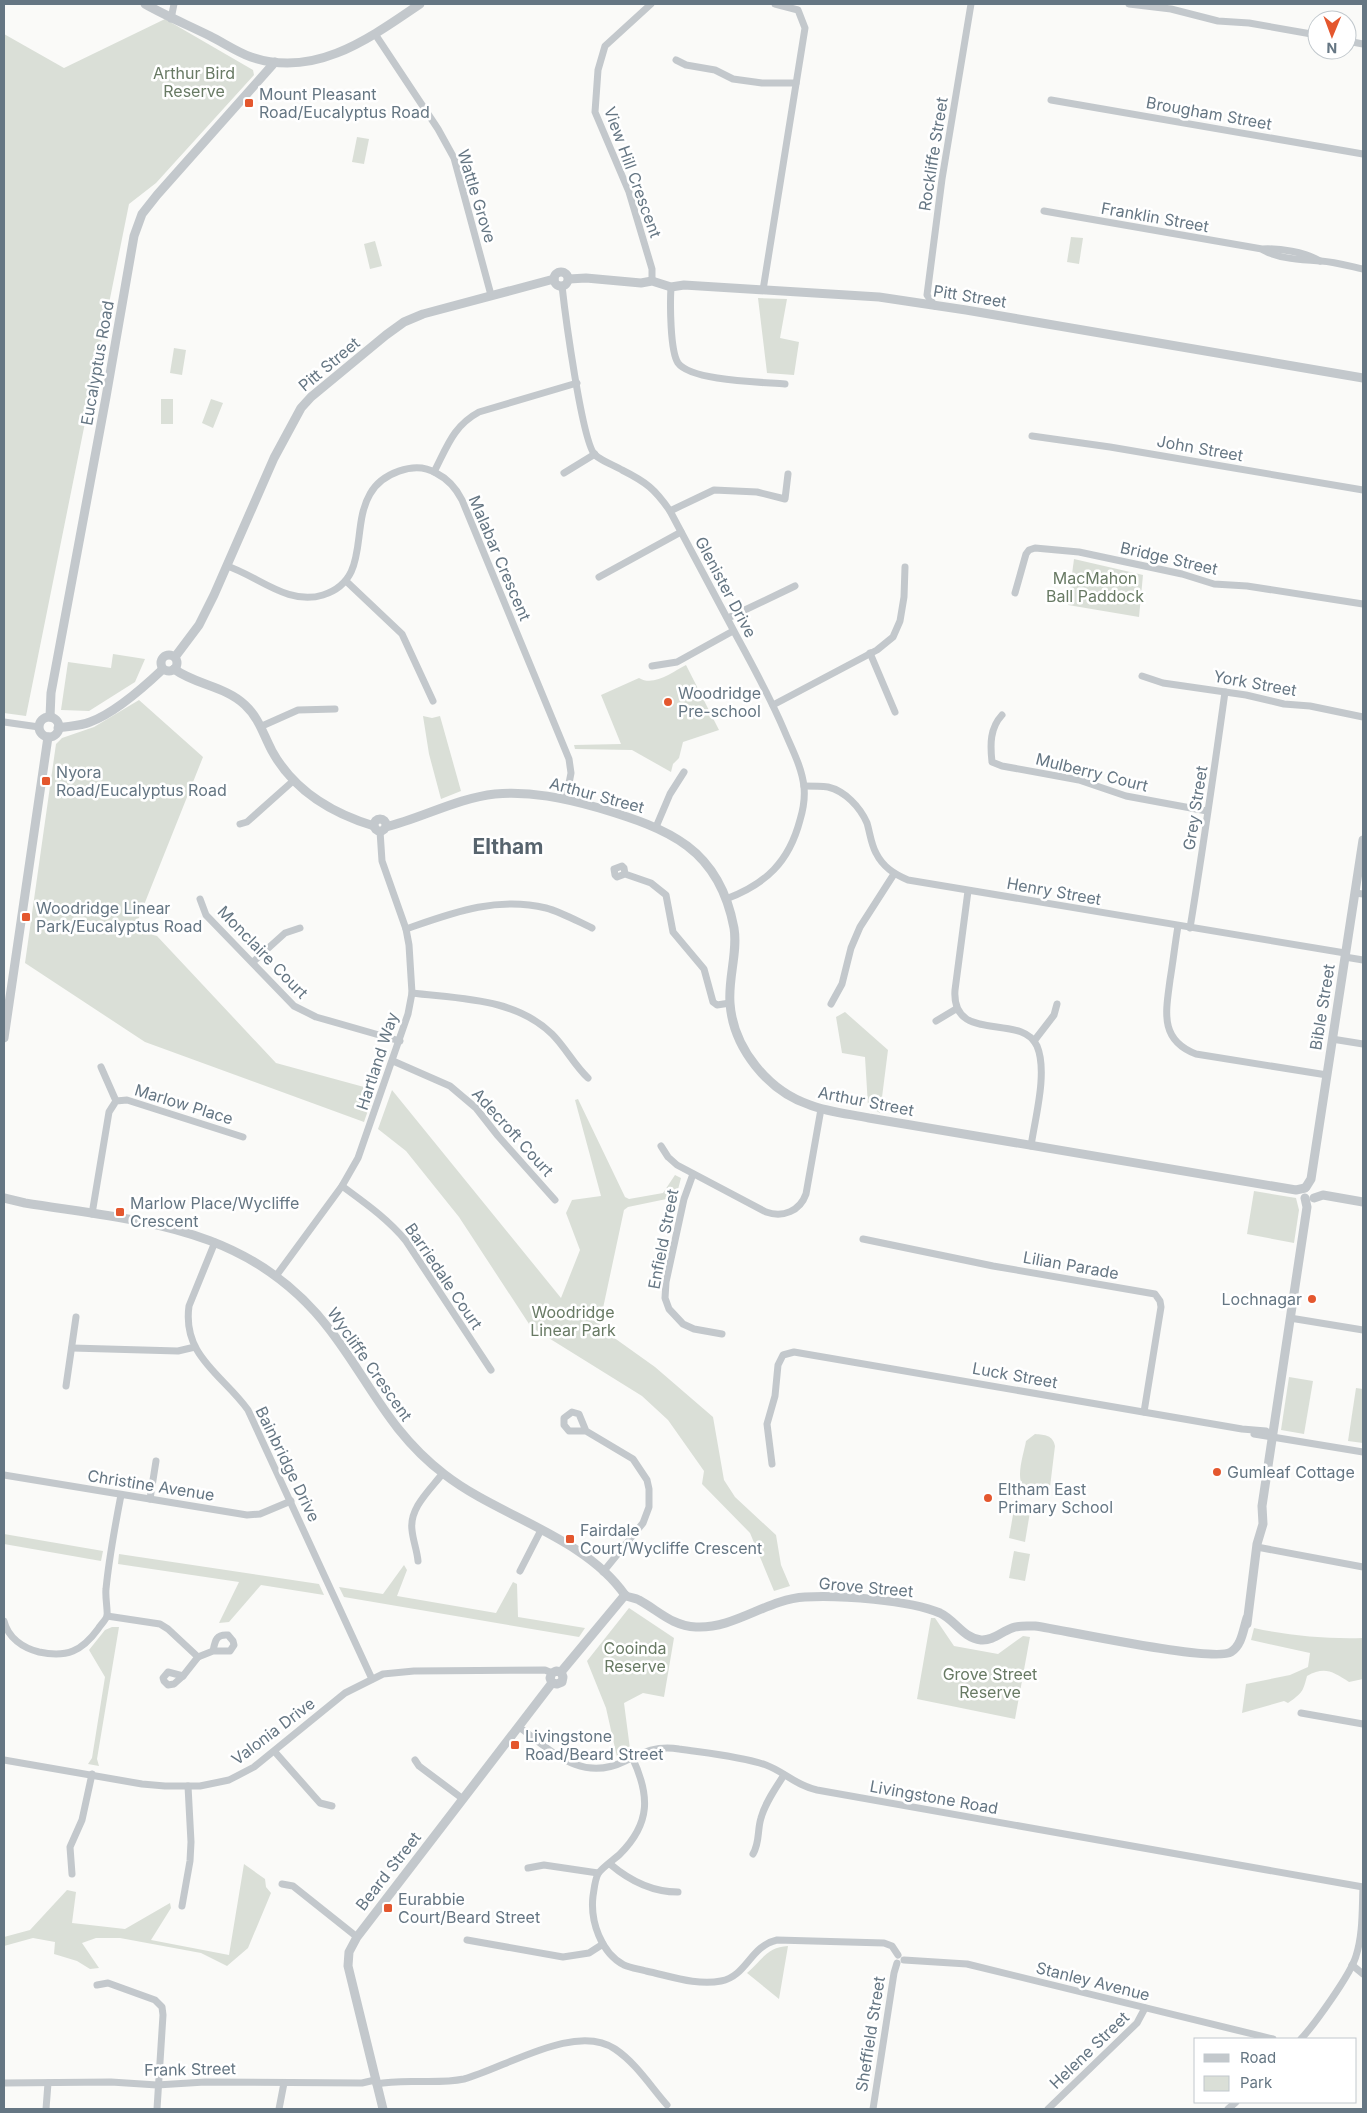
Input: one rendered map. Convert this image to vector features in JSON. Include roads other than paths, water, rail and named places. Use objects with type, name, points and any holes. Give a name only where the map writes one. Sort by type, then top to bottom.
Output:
[{"type":"street","points":[[145,4],[170,19],[251,57],[295,64],[332,56],[348,50],[420,4]]},
{"type":"street","points":[[170,19],[174,4]]},
{"type":"street","name":"View Hill Crescent","points":[[651,4],[605,46],[598,70],[595,112],[629,192],[652,269],[652,281]]},
{"type":"street","points":[[763,290],[805,28],[798,10],[774,4]]},
{"type":"street","name":"Rockliffe Street","points":[[935,306],[926,295],[942,179],[971,4]]},
{"type":"street","points":[[1129,4],[1170,9],[1218,21],[1249,23],[1307,33]]},
{"type":"street","name":"Wattle Grove","points":[[375,34],[438,129],[454,158],[491,295]]},
{"type":"street","points":[[676,60],[686,65],[715,70],[733,79],[762,83],[796,83]]},
{"type":"street","name":"Eucalyptus Road","points":[[50,718],[51,693],[105,407],[134,236],[142,214],[157,195],[275,62]]},
{"type":"street","name":"Brougham Street","points":[[1051,100],[1363,154]]},
{"type":"street","name":"Franklin Street","points":[[1044,212],[1262,249],[1270,253],[1312,262],[1320,261],[1363,269]]},
{"type":"street","points":[[561,272],[566,273],[569,279],[567,284],[562,286],[556,284],[554,279],[556,274],[561,272]]},
{"type":"street","name":"Pitt Street","points":[[569,279],[586,278],[641,283],[652,281],[670,287],[684,285],[879,297],[1363,378]]},
{"type":"street","name":"Pitt Street","points":[[175,658],[198,625],[227,566],[286,433],[301,408],[311,396],[404,322],[423,314],[554,279]]},
{"type":"street","points":[[562,286],[587,439],[594,454],[564,473]]},
{"type":"street","points":[[670,287],[674,354],[682,368],[698,375],[785,384]]},
{"type":"street","points":[[227,566],[291,596],[303,598],[324,594],[346,581],[355,561],[364,509],[370,493],[390,475],[404,470],[419,469],[434,472],[460,424],[478,412],[577,384]]},
{"type":"street","name":"John Street","points":[[1032,436],[1110,447],[1363,490]]},
{"type":"street","name":"Glenister Drive","points":[[594,454],[641,479],[656,491],[670,511],[773,705],[796,758],[804,786],[801,815],[796,836],[788,854],[776,869],[760,882],[726,899]]},
{"type":"street","name":"Malabar Crescent","points":[[434,472],[456,489],[462,500],[565,750],[571,765],[566,799]]},
{"type":"street","points":[[670,511],[714,490],[756,492],[785,499],[788,474]]},
{"type":"street","points":[[599,577],[681,532]]},
{"type":"street","name":"Bridge Street","points":[[1015,593],[1026,554],[1029,550],[1035,548],[1079,552],[1182,574],[1214,584],[1247,586],[1363,604]]},
{"type":"street","points":[[773,705],[870,653],[894,637],[900,621],[906,567]]},
{"type":"street","points":[[346,581],[402,634],[433,701]]},
{"type":"street","points":[[728,618],[796,586]]},
{"type":"street","points":[[652,666],[677,662],[733,631]]},
{"type":"street","points":[[870,653],[895,712]]},
{"type":"street","points":[[169,655],[175,658],[177,664],[174,669],[168,671],[163,669],[161,663],[163,657],[169,655]]},
{"type":"street","points":[[58,728],[92,721],[140,692],[163,669]]},
{"type":"street","name":"Arthur Street","points":[[174,669],[185,677],[236,698],[254,715],[262,726],[270,748],[280,765],[293,781],[324,804],[352,818],[380,825],[415,818],[474,798],[495,794],[526,793],[566,799],[656,827],[672,834],[699,856],[710,870],[726,899],[734,929],[735,944],[730,1003],[741,1043],[758,1070],[780,1090],[808,1105],[821,1109],[1032,1146],[1363,1202]]},
{"type":"street","name":"York Street","points":[[1142,676],[1164,682],[1363,717]]},
{"type":"street","name":"Grey Street","points":[[1190,928],[1207,812],[1213,789],[1225,692]]},
{"type":"street","points":[[262,726],[298,710],[335,709]]},
{"type":"street","name":"Mulberry Court","points":[[1002,714],[994,723],[991,738],[992,762],[1002,766],[1079,780],[1126,796],[1207,812]]},
{"type":"street","points":[[50,718],[56,721],[58,728],[56,734],[48,737],[41,734],[39,727],[42,720],[50,718]]},
{"type":"street","points":[[4,722],[39,727]]},
{"type":"street","points":[[4,1038],[48,737]]},
{"type":"street","points":[[656,827],[670,794],[684,772]]},
{"type":"street","points":[[240,824],[247,822],[293,781]]},
{"type":"street","points":[[804,786],[828,788],[850,799],[866,821],[876,852],[884,865],[894,874],[860,927],[851,948],[842,984],[831,1004]]},
{"type":"street","name":"Hartland Way","points":[[276,1276],[342,1186],[358,1158],[400,1041],[412,992],[412,961],[406,929],[384,867],[380,825]]},
{"type":"street","name":"Bible Street","points":[[1236,1651],[1245,1642],[1257,1546],[1257,1523],[1262,1506],[1345,955],[1359,894],[1363,840]]},
{"type":"street","points":[[625,874],[651,883],[666,895],[673,932],[704,969],[713,1002],[717,1005],[730,1003]]},
{"type":"street","name":"Henry Street","points":[[894,874],[908,880],[1345,955],[1363,960]]},
{"type":"street","points":[[968,891],[955,990],[956,1009],[962,1016],[971,1021],[1017,1031],[1034,1040],[1039,1052],[1041,1066],[1032,1146]]},
{"type":"street","name":"Monclaire Court","points":[[200,899],[206,915],[294,1006],[304,1012],[400,1041]]},
{"type":"street","points":[[406,929],[457,911],[483,905],[510,903],[546,908],[592,928]]},
{"type":"street","points":[[1178,926],[1166,1014],[1168,1029],[1177,1042],[1196,1054],[1327,1075]]},
{"type":"street","points":[[253,962],[285,933],[300,928]]},
{"type":"street","points":[[412,992],[490,1002],[524,1014],[552,1034],[579,1070],[588,1078]]},
{"type":"street","points":[[1034,1040],[1054,1015],[1057,1004]]},
{"type":"street","points":[[936,1021],[956,1009]]},
{"type":"street","points":[[1332,1039],[1363,1044]]},
{"type":"street","name":"Adecroft Court","points":[[393,1061],[450,1086],[476,1108],[498,1136],[555,1200]]},
{"type":"street","name":"Marlow Place","points":[[101,1066],[116,1101]]},
{"type":"street","name":"Marlow Place","points":[[116,1101],[127,1100],[243,1138]]},
{"type":"street","name":"Marlow Place","points":[[92,1214],[109,1112],[116,1101]]},
{"type":"street","points":[[660,1146],[672,1162],[692,1174],[770,1213],[780,1214],[795,1209],[802,1202],[806,1194],[821,1109]]},
{"type":"street","name":"Enfield Street","points":[[692,1174],[684,1199],[665,1298],[669,1309],[683,1324],[694,1329],[722,1334]]},
{"type":"street","name":"Barriedale Court","points":[[342,1186],[395,1227],[412,1249],[491,1370]]},
{"type":"street","name":"Wycliffe Crescent","points":[[4,1198],[171,1228],[215,1242],[246,1257],[276,1276],[318,1315],[396,1428],[420,1454],[471,1494],[564,1542],[617,1583],[625,1595]]},
{"type":"street","name":"Lilian Parade","points":[[863,1239],[993,1266],[1155,1294],[1160,1301],[1161,1307],[1144,1412]]},
{"type":"street","name":"Bainbridge Drive","points":[[215,1242],[189,1306],[188,1326],[195,1347],[206,1364],[248,1410],[372,1679]]},
{"type":"street","points":[[66,1386],[76,1317]]},
{"type":"street","points":[[1290,1318],[1363,1330]]},
{"type":"street","points":[[72,1348],[178,1351],[195,1347]]},
{"type":"street","name":"Luck Street","points":[[772,1464],[767,1424],[775,1396],[778,1365],[783,1355],[794,1352],[1242,1430],[1266,1431],[1272,1436],[1363,1452]]},
{"type":"street","points":[[586,1431],[632,1459],[647,1480],[649,1489],[648,1507],[643,1523],[603,1572]]},
{"type":"street","points":[[150,1499],[156,1460]]},
{"type":"street","points":[[418,1561],[412,1530],[416,1507],[443,1473]]},
{"type":"street","name":"Christine Avenue","points":[[4,1475],[247,1515],[260,1514],[291,1501]]},
{"type":"street","points":[[4,1621],[9,1633],[20,1644],[36,1651],[57,1655],[80,1649],[92,1639],[107,1616],[106,1590],[121,1495]]},
{"type":"street","points":[[520,1571],[542,1530]]},
{"type":"street","points":[[1257,1546],[1363,1567]]},
{"type":"street","name":"Grove Street","points":[[625,1595],[638,1599],[670,1621],[696,1627],[718,1625],[797,1598],[868,1600],[933,1610],[945,1616],[965,1633],[976,1639],[986,1640],[1016,1627],[1034,1626],[1193,1654],[1204,1659],[1219,1661],[1228,1660],[1236,1651]]},
{"type":"street","name":"Beard Street","points":[[383,2109],[348,1966],[349,1952],[357,1937],[520,1727],[555,1676],[625,1595]]},
{"type":"street","points":[[107,1616],[160,1624],[198,1657]]},
{"type":"street","points":[[183,1676],[198,1657],[213,1651]]},
{"type":"street","name":"Valonia Drive","points":[[4,1760],[142,1784],[188,1786],[229,1780],[254,1767],[275,1752],[345,1693],[372,1679],[396,1672],[414,1671],[545,1670],[555,1676]]},
{"type":"street","points":[[1301,1713],[1363,1724]]},
{"type":"street","name":"Livingstone Road","points":[[520,1727],[568,1763],[579,1767],[611,1767],[644,1751],[668,1747],[759,1763],[770,1767],[796,1784],[817,1790],[1363,1887]]},
{"type":"street","points":[[275,1752],[320,1803],[332,1806]]},
{"type":"street","points":[[467,1940],[563,1957],[589,1953],[603,1944],[598,1933],[592,1903],[598,1874],[631,1842],[638,1831],[645,1810],[646,1798],[642,1781],[632,1757]]},
{"type":"street","points":[[415,1760],[419,1766],[463,1799]]},
{"type":"street","points":[[72,1874],[70,1847],[82,1820],[92,1774]]},
{"type":"street","points":[[754,1854],[758,1845],[759,1827],[763,1811],[784,1775]]},
{"type":"street","points":[[182,1906],[191,1852],[188,1786]]},
{"type":"street","points":[[610,1864],[629,1878],[649,1888],[664,1892],[678,1892]]},
{"type":"street","points":[[528,1868],[544,1865],[598,1874]]},
{"type":"street","points":[[282,1884],[293,1886],[357,1937]]},
{"type":"street","points":[[1302,2038],[1352,1965],[1356,1956],[1362,1927],[1363,1887]]},
{"type":"street","name":"Stanley Avenue","points":[[603,1944],[617,1959],[632,1968],[705,1983],[722,1981],[738,1974],[753,1955],[768,1943],[792,1939],[884,1943],[892,1946],[900,1959],[966,1964],[1269,2038]]},
{"type":"street","name":"Sheffield Street","points":[[873,2109],[894,1973],[900,1959]]},
{"type":"street","points":[[1352,1965],[1363,1974]]},
{"type":"street","points":[[97,1985],[108,1983],[155,2000],[162,2007],[157,2109]]},
{"type":"street","name":"Helene Street","points":[[1048,2109],[1137,2023],[1145,2008]]},
{"type":"street","name":"Frank Street","points":[[4,2084],[111,2082],[157,2085],[204,2082],[362,2083],[461,2079],[562,2044],[594,2040],[605,2043],[622,2054],[667,2105]]},
{"type":"street","points":[[46,2109],[48,2083]]},
{"type":"street","points":[[279,2109],[284,2083]]},
{"type":"place","name":"Mount Pleasant Road/Eucalyptus Road","points":[[249,103]]},
{"type":"place","name":"Woodridge Pre-school","points":[[668,702]]},
{"type":"place","name":"Nyora Road/Eucalyptus Road","points":[[46,781]]},
{"type":"place","name":"Woodridge Linear Park/Eucalyptus Road","points":[[26,917]]},
{"type":"place","name":"Marlow Place/Wycliffe Crescent","points":[[120,1212]]},
{"type":"place","name":"Lochnagar","points":[[1312,1299]]},
{"type":"place","name":"Gumleaf Cottage","points":[[1217,1472]]},
{"type":"place","name":"Eltham East Primary School","points":[[988,1498]]},
{"type":"place","name":"Fairdale Court/Wycliffe Crescent","points":[[570,1539]]},
{"type":"place","name":"Livingstone Road/Beard Street","points":[[515,1745]]},
{"type":"place","name":"Eurabbie Court/Beard Street","points":[[388,1908]]},
{"type":"district","name":"Eltham","points":[[508,846]]},
{"type":"park label","name":"Arthur Bird Reserve","points":[[194,82]]},
{"type":"park label","name":"MacMahon Ball Paddock","points":[[1095,587]]},
{"type":"park label","name":"Woodridge Linear Park","points":[[573,1321]]},
{"type":"park label","name":"Cooinda Reserve","points":[[635,1657]]},
{"type":"park label","name":"Grove Street Reserve","points":[[990,1683]]}]
